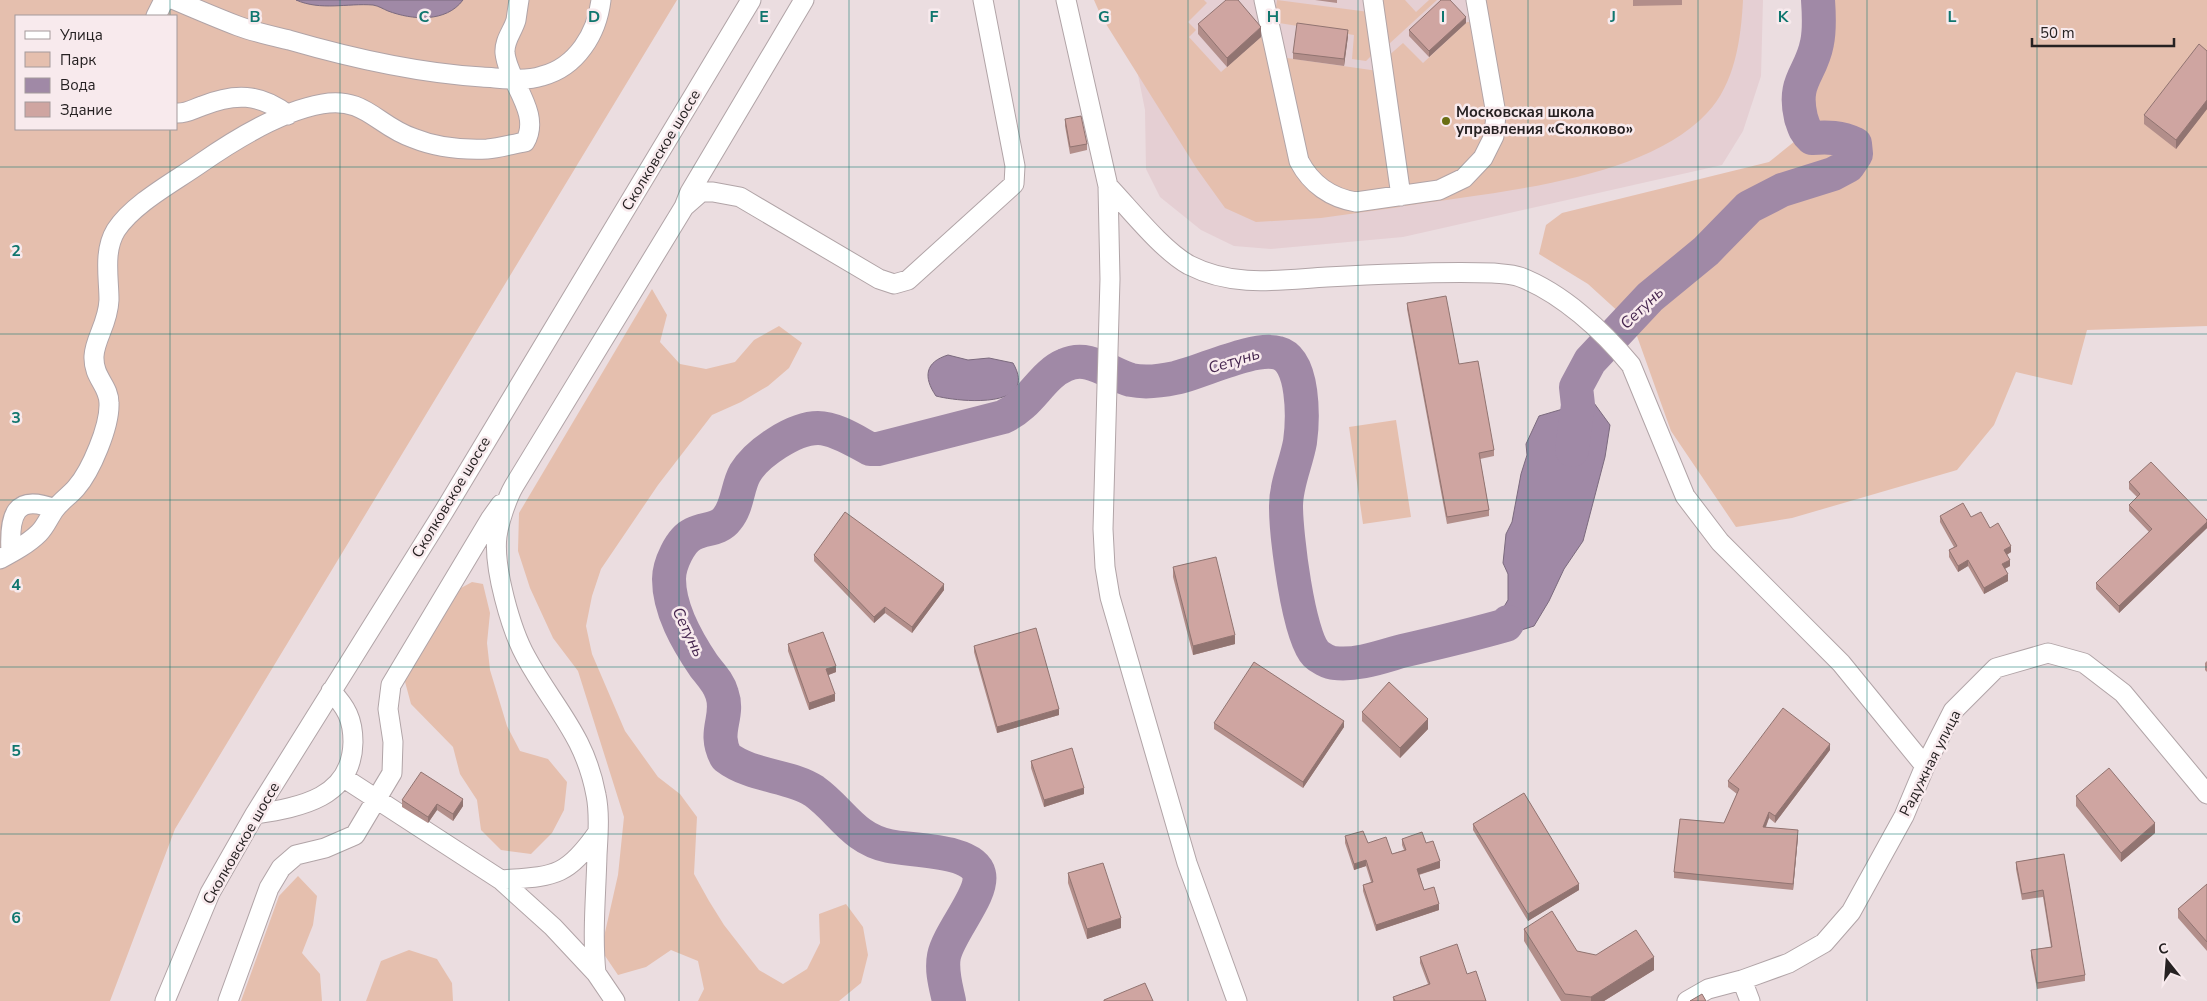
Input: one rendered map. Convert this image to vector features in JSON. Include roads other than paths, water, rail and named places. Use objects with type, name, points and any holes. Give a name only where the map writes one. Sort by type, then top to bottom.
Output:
[{"type":"street","points":[[156,15],[164,0]]},
{"type":"street","points":[[175,0],[239,26],[332,53],[448,75],[513,79],[542,76],[561,68],[582,51],[592,33],[600,10],[601,0]]},
{"type":"street","points":[[6,556],[39,533],[55,509],[76,488],[84,477],[103,434],[109,415],[109,401],[106,391],[95,374],[94,352],[108,315],[109,247],[115,232],[127,216],[212,156],[246,135],[288,115],[320,104],[336,102],[360,106],[401,134],[438,145],[488,149],[525,142],[529,134],[525,103],[513,79],[505,53],[506,44],[516,21],[518,0]]},
{"type":"street","name":"Сколковское шоссе","points":[[165,1001],[210,893],[255,814],[443,512],[751,0]]},
{"type":"street","points":[[228,1001],[269,888],[281,868],[296,855],[325,848],[355,835],[378,799],[392,773],[393,742],[388,708],[391,685],[491,518],[508,495],[684,207],[690,192],[804,0]]},
{"type":"street","points":[[684,207],[701,192],[740,196],[879,280],[894,284],[908,280],[1014,184],[1015,166],[983,0]]},
{"type":"street","points":[[1066,0],[1108,186],[1110,279],[1104,421],[1103,529],[1105,567],[1110,597],[1187,863],[1238,1001]]},
{"type":"street","points":[[1264,0],[1294,145],[1304,170],[1320,187],[1344,200],[1370,201],[1439,190],[1453,184],[1464,178],[1475,168],[1490,147],[1496,125],[1496,114],[1476,0]]},
{"type":"street","points":[[1373,0],[1401,196]]},
{"type":"street","points":[[178,113],[184,114],[223,98],[239,96],[276,105],[288,115]]},
{"type":"street","points":[[1108,186],[1167,248],[1188,264],[1229,279],[1266,282],[1326,277],[1494,273],[1519,277],[1567,303],[1583,316],[1631,365],[1685,496],[1720,542],[1841,663],[1925,766]]},
{"type":"street","points":[[508,495],[497,536],[499,571],[512,624],[526,657],[576,735],[588,763],[597,796],[598,832],[594,948],[596,973]]},
{"type":"street","points":[[6,556],[14,515],[19,506],[26,503],[40,504],[55,509]]},
{"type":"street","name":"Радужная улица","points":[[1686,1001],[1708,989],[1742,980],[1789,963],[1824,943],[1851,912],[1904,816],[1925,766],[1953,711],[1996,668],[2048,653],[2084,662],[2123,693],[2207,794]]},
{"type":"street","points":[[255,814],[296,808],[318,798],[344,778],[352,757],[353,726],[343,704],[331,691]]},
{"type":"street","points":[[344,778],[501,880],[553,927],[596,973],[616,1001]]},
{"type":"street","points":[[501,880],[545,877],[564,869],[581,856],[598,832]]},
{"type":"street","points":[[1742,980],[1750,1001]]},
{"type":"water","points":[[296,0],[463,0],[447,13],[418,18],[397,14],[373,5],[324,6]]},
{"type":"water","points":[[948,355],[968,360],[989,358],[1013,363],[1018,378],[1016,389],[1007,396],[978,401],[936,396],[929,383],[928,371],[940,358]]},
{"type":"water","points":[[1594,403],[1610,425],[1605,457],[1583,541],[1564,569],[1549,601],[1534,626],[1465,648],[1466,626],[1491,619],[1502,610],[1508,600],[1508,574],[1503,563],[1506,534],[1512,522],[1521,474],[1527,455],[1526,444],[1539,416],[1573,406]]},
{"type":"waterway","name":"Сетунь","points":[[1572,450],[1578,405],[1576,387],[1590,361],[1650,297],[1706,251],[1749,207],[1782,190],[1833,174],[1848,166],[1856,154],[1855,144],[1850,142],[1834,138],[1812,138],[1806,131],[1801,118],[1799,95],[1803,78],[1811,63],[1817,43],[1819,27],[1818,0]]},
{"type":"waterway","name":"Сетунь","points":[[949,1001],[943,973],[944,956],[947,946],[976,892],[979,874],[974,866],[953,855],[889,846],[876,842],[856,830],[814,791],[794,782],[736,764],[726,757],[721,739],[724,710],[721,690],[691,646],[680,625],[672,602],[669,573],[680,547],[693,534],[724,523],[731,514],[745,473],[758,458],[777,443],[798,432],[818,428],[838,433],[870,449],[878,449],[1003,417],[1013,412],[1029,398],[1049,376],[1065,365],[1074,362],[1091,363],[1131,380],[1153,381],[1186,375],[1242,356],[1256,353],[1278,353],[1287,358],[1293,367],[1298,378],[1300,392],[1302,420],[1300,442],[1286,498],[1286,506],[1294,583],[1304,627],[1316,654],[1332,663],[1360,662],[1493,629],[1506,625],[1508,622]]},
{"type":"place","name":"Московская школа управления «Сколково»","points":[[1446,121]]}]
